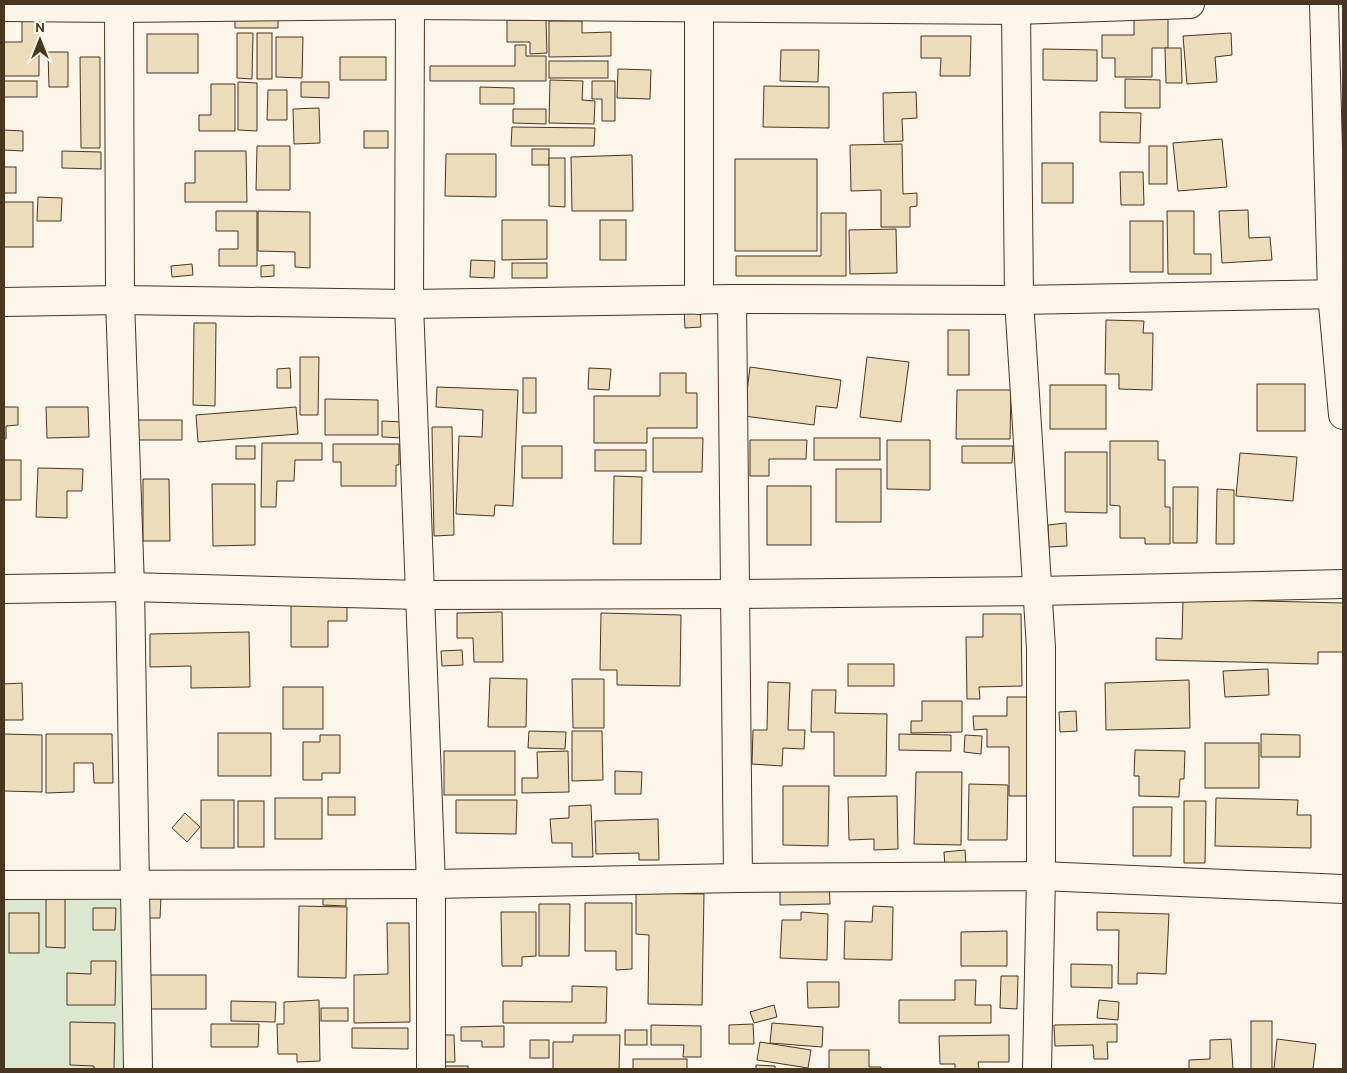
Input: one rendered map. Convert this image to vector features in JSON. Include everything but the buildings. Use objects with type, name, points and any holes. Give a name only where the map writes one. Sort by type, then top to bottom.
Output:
[{"type":"street","points":[[4,7],[410,4],[1016,10],[1190,4]]},
{"type":"street","points":[[410,4],[409,304],[431,884],[431,1069]]},
{"type":"street","points":[[1324,4],[1343,415]]},
{"type":"street","points":[[119,6],[120,300],[130,587],[138,1069]]},
{"type":"street","points":[[699,6],[699,300]]},
{"type":"street","points":[[1016,10],[1018,300],[1041,648],[1041,876],[1037,1069]]},
{"type":"street","points":[[4,302],[120,300],[409,304],[732,299],[1018,300],[1337,294]]},
{"type":"street","points":[[732,299],[738,878]]},
{"type":"street","points":[[4,589],[130,587],[419,595],[736,594],[1038,591],[1343,584]]},
{"type":"street","points":[[4,885],[431,884],[738,878],[1041,876],[1343,889]]},
{"type":"green space","points":[[4,890],[124,895],[124,1069],[4,1069]]}]
